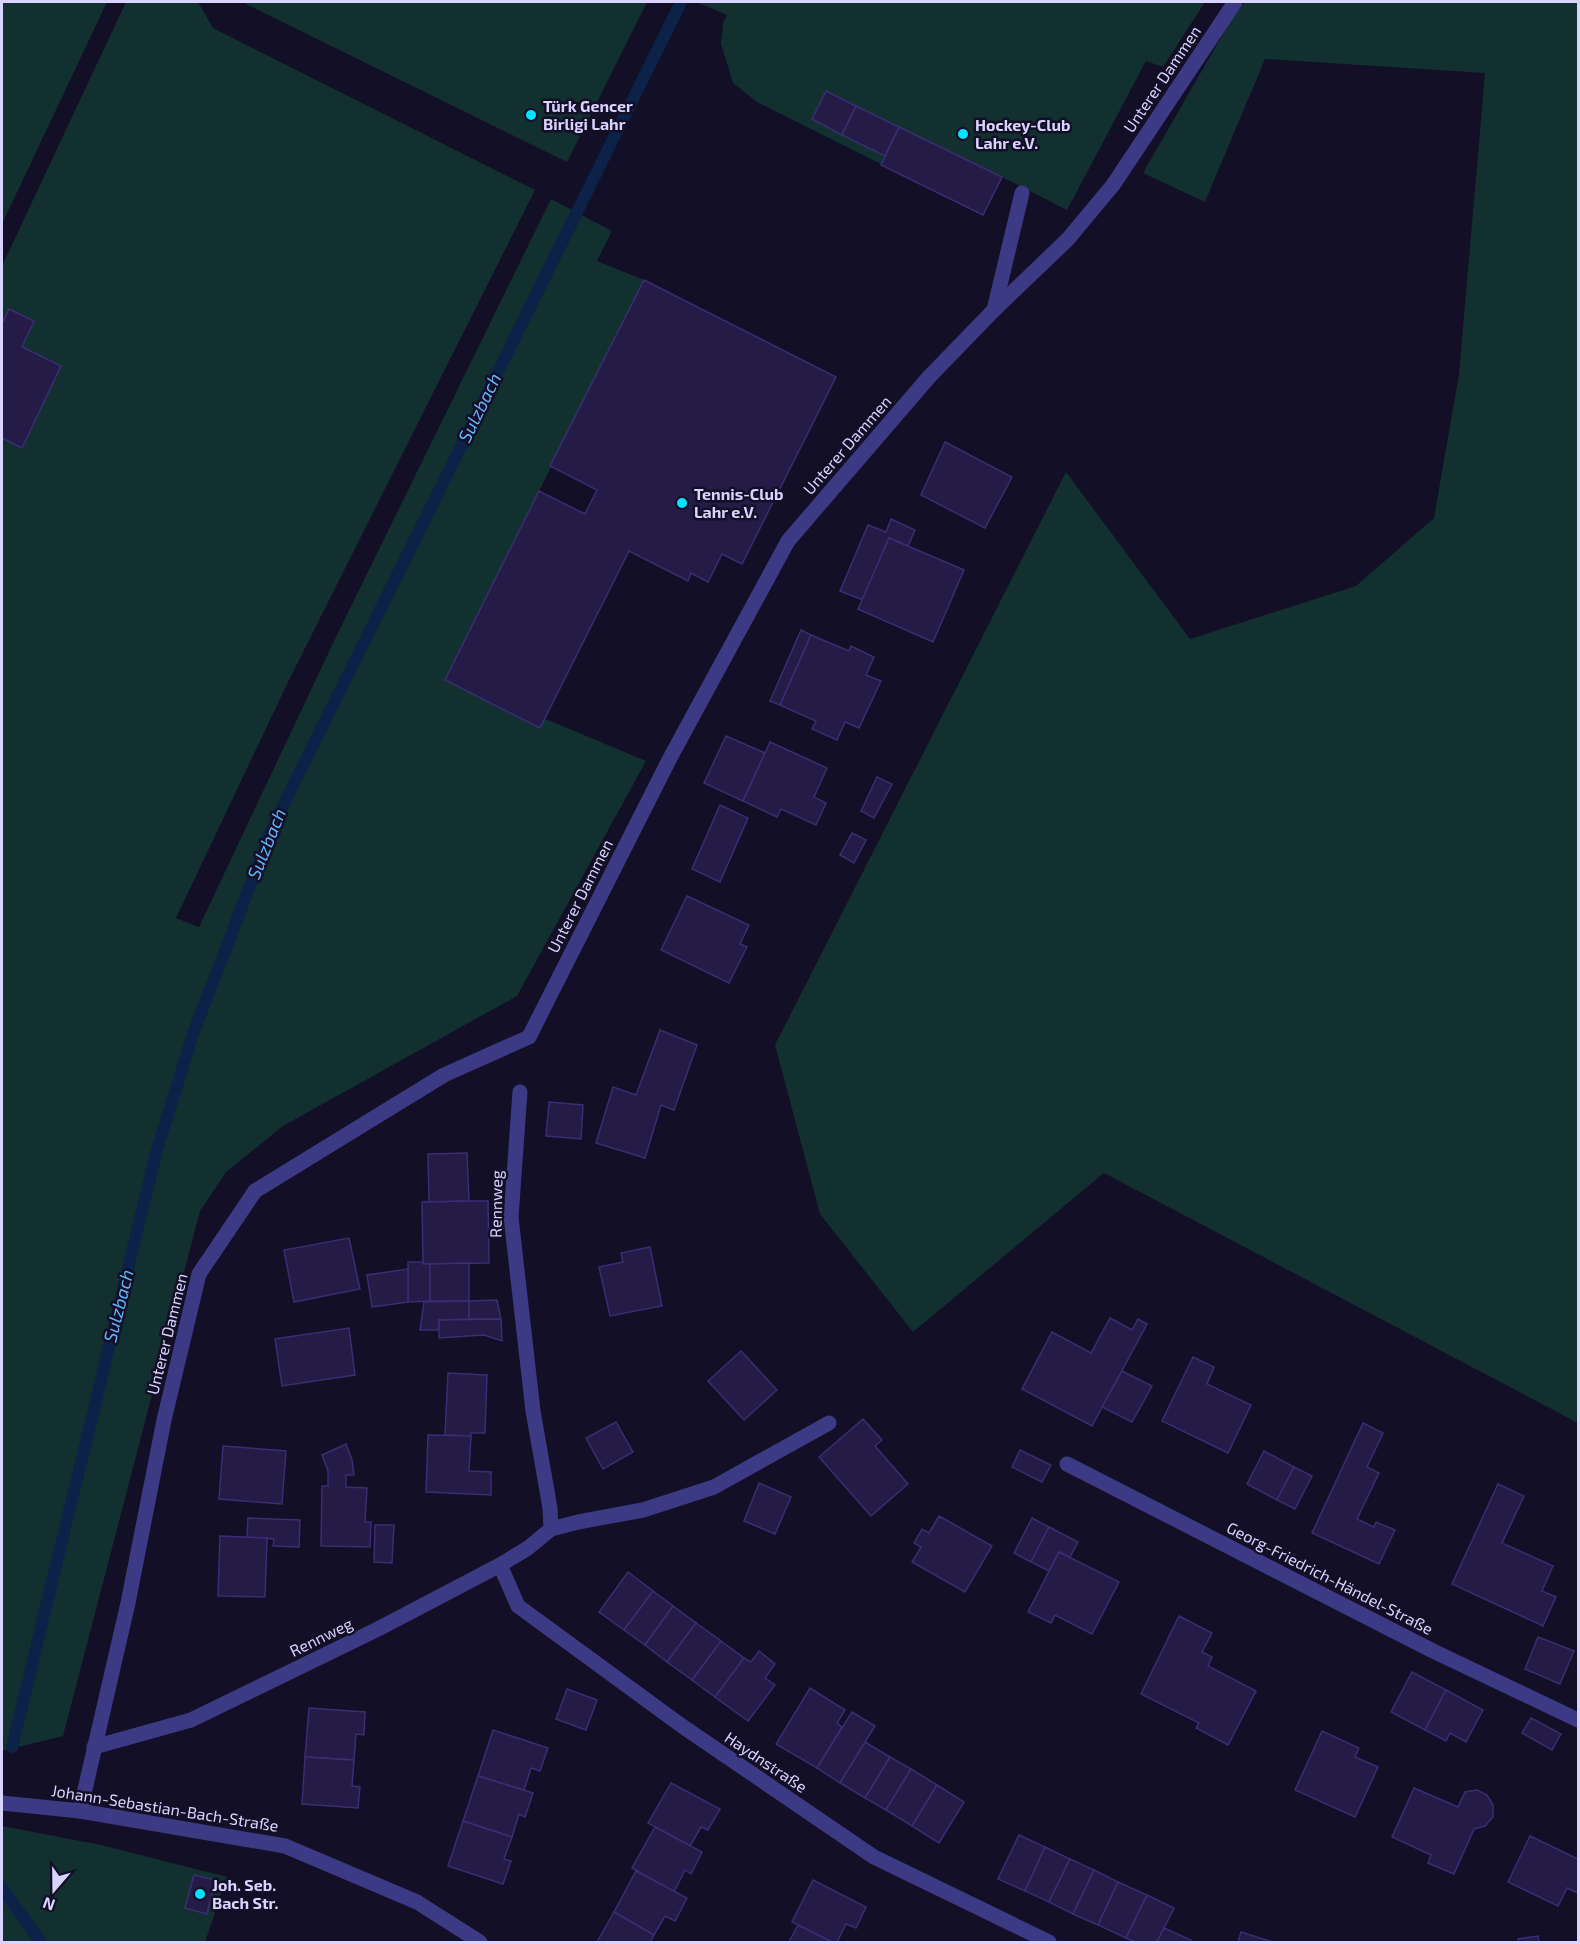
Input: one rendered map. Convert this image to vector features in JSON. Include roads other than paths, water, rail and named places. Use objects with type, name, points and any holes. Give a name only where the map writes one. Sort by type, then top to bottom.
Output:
[{"type":"street","name":"Unterer Dammen","points":[[80,1810],[128,1603],[164,1420],[199,1274],[255,1191],[444,1075],[529,1037],[670,758],[788,541],[929,377],[1068,239],[1113,185],[1235,2]]},
{"type":"street","points":[[994,310],[1022,193]]},
{"type":"street","name":"Rennweg","points":[[519,1092],[511,1217],[532,1411],[550,1508],[551,1529]]},
{"type":"street","name":"Rennweg","points":[[94,1747],[191,1720],[378,1629],[500,1565],[528,1548],[551,1529],[643,1510],[714,1487],[829,1423]]},
{"type":"street","name":"Georg-Friedrich-Händel-Straße","points":[[1066,1464],[1433,1651],[1578,1720]]},
{"type":"street","name":"Haydnstraße","points":[[500,1565],[518,1606],[692,1732],[874,1857],[1049,1942]]},
{"type":"street","name":"Johann-Sebastian-Bach-Straße","points":[[2,1803],[80,1810],[285,1846],[417,1902],[480,1942]]},
{"type":"waterway","name":"Sulzbach","points":[[12,1747],[156,1153],[193,1034],[273,826],[681,2]]},
{"type":"waterway","name":"Sulzbach","points":[[2,1888],[41,1942]]},
{"type":"place","name":"Türk Gencer Birligi Lahr","points":[[531,115]]},
{"type":"place","name":"Hockey-Club Lahr e.V.","points":[[963,134]]},
{"type":"place","name":"Tennis-Club Lahr e.V.","points":[[682,503]]},
{"type":"place","name":"Joh. Seb. Bach Str.","points":[[200,1894]]}]
